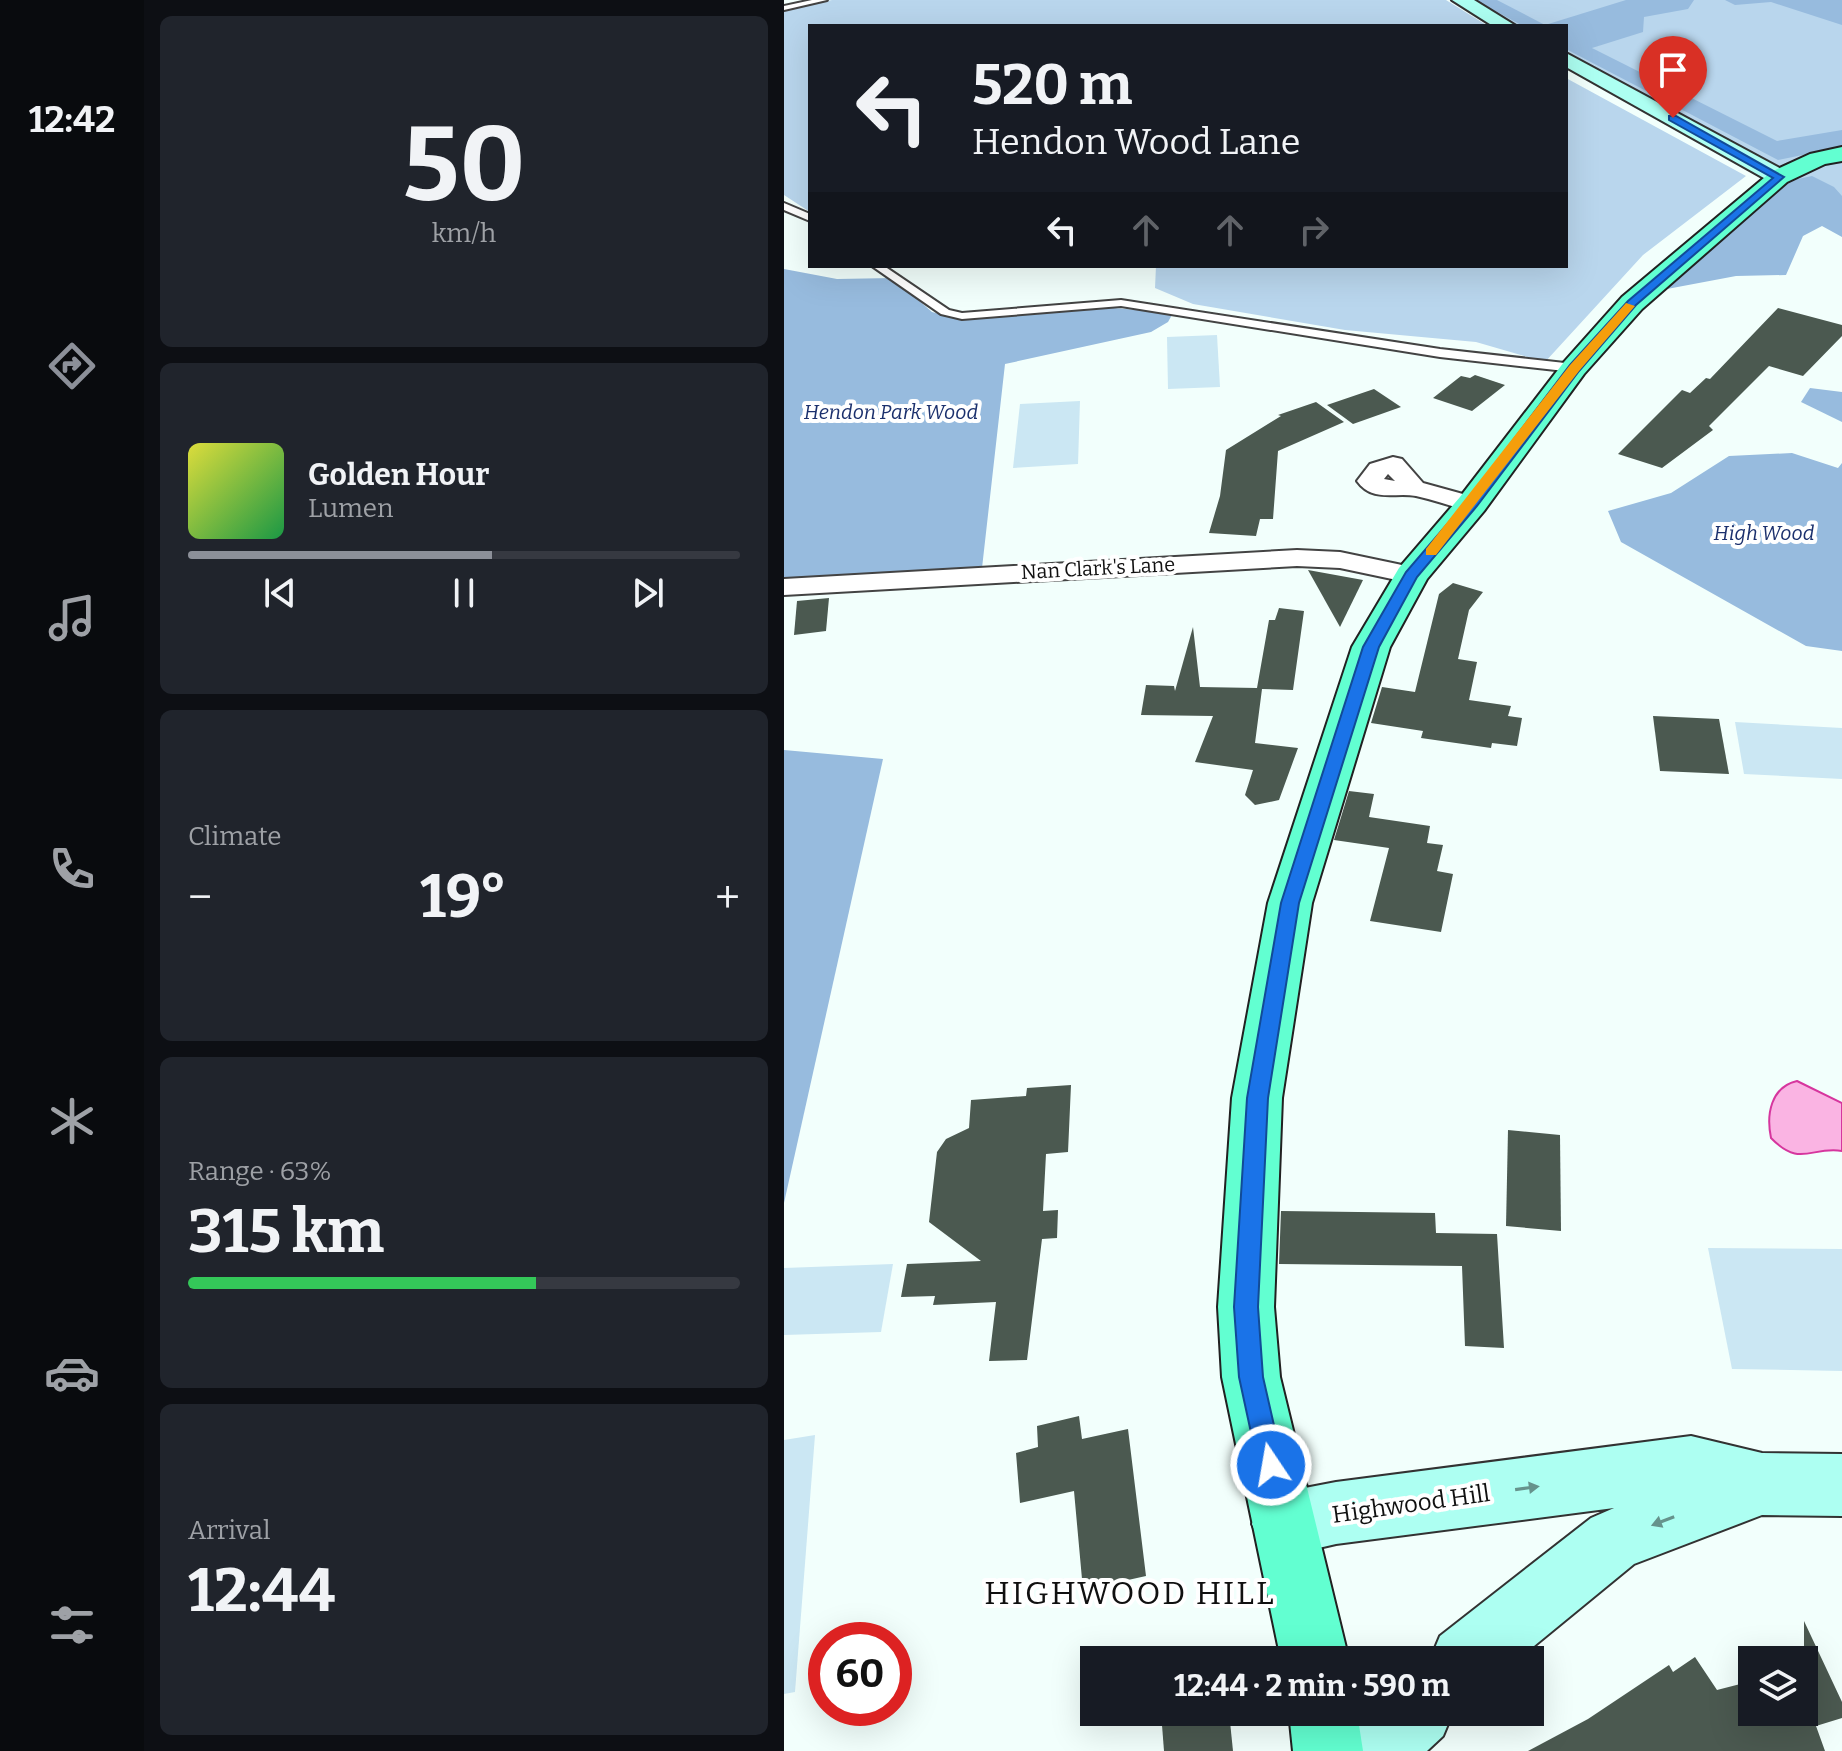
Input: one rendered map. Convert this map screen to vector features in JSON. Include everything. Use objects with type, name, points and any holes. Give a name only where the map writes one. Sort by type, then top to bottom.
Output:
[{"type":"main road","points":[[1461,0],[1503,24]]},
{"type":"main road","points":[[1568,60],[1779,177]]},
{"type":"main road","points":[[1312,1646],[1251,1377],[1246,1307],[1257,1098],[1290,903],[1371,647],[1411,575],[1472,504],[1574,368],[1632,303],[1779,177],[1818,159],[1842,154]]},
{"type":"main road","name":"Highwood Hill","points":[[1284,1524],[1336,1513],[1691,1467],[1762,1484],[1842,1485]]},
{"type":"main road","name":"Highwood Hill","points":[[1481,1646],[1613,1540],[1762,1484]]},
{"type":"main road","points":[[1325,1726],[1328,1751]]},
{"type":"main road","points":[[1375,1751],[1403,1726]]},
{"type":"street","points":[[1414,488],[1472,504]]},
{"type":"street","name":"Nan Clark's Lane","points":[[784,587],[897,578],[1297,558],[1340,560],[1411,575]]},
{"type":"lane","points":[[784,8],[823,0]]},
{"type":"lane","points":[[784,206],[808,217]]},
{"type":"lane","points":[[880,268],[945,312],[962,316],[1121,303],[1488,360],[1574,368]]},
{"type":"shaded area","points":[[832,0],[1446,0],[1485,24],[808,24],[808,211],[784,195],[784,10]]},
{"type":"shaded area","points":[[1461,0],[1842,0],[1842,206],[1802,182],[1779,177],[1568,60],[1568,24],[1503,24]]},
{"type":"shaded area","points":[[1568,79],[1746,176],[1643,255],[1545,362],[1476,342],[1345,330],[1193,304],[1155,288],[1156,268],[1568,268]]},
{"type":"shaded area","points":[[1217,335],[1220,387],[1168,389],[1167,337]]},
{"type":"shaded area","points":[[1080,401],[1078,464],[1013,468],[1020,404]]},
{"type":"shaded area","points":[[1735,722],[1842,728],[1842,779],[1744,774]]},
{"type":"shaded area","points":[[1797,1081],[1842,1103],[1842,1151],[1798,1154],[1781,1147],[1771,1138],[1769,1120],[1772,1103],[1781,1089]]},
{"type":"shaded area","points":[[1708,1248],[1842,1249],[1842,1371],[1732,1369]]},
{"type":"shaded area","points":[[893,1264],[881,1332],[784,1335],[784,1268]]},
{"type":"shaded area","points":[[815,1435],[795,1692],[784,1694],[784,1440]]},
{"type":"green space","points":[[1475,0],[1497,0],[1543,24],[1519,24]]},
{"type":"green space","points":[[1626,0],[1694,0],[1688,9],[1644,17],[1643,32],[1592,48],[1777,141],[1842,130],[1842,147],[1778,160],[1568,50],[1568,24],[1548,24]]},
{"type":"green space","points":[[1725,0],[1842,0],[1842,25],[1771,2],[1735,5]]},
{"type":"green space","points":[[1812,176],[1834,187],[1842,196],[1842,237],[1822,226],[1803,236],[1786,275],[1736,276],[1667,289],[1683,256],[1779,183]]},
{"type":"green space","name":"Hendon Park Wood","points":[[784,269],[837,279],[893,278],[932,312],[962,320],[1114,308],[1173,313],[1168,322],[1151,332],[1005,364],[981,577],[784,587]]},
{"type":"green space","points":[[1810,388],[1842,392],[1842,422],[1801,402]]},
{"type":"green space","name":"High Wood","points":[[1792,453],[1838,468],[1842,463],[1842,651],[1806,646],[1621,542],[1608,511],[1671,493],[1729,456]]},
{"type":"green space","points":[[784,750],[883,759],[784,1203]]},
{"type":"building","points":[[1778,308],[1842,325],[1842,336],[1803,376],[1769,366],[1709,426],[1713,430],[1662,468],[1618,454],[1682,390],[1690,393],[1706,378],[1710,379]]},
{"type":"building","points":[[1475,375],[1505,385],[1472,411],[1433,398],[1461,376],[1470,378]]},
{"type":"building","points":[[1374,389],[1401,407],[1353,424],[1327,405]]},
{"type":"building","points":[[1316,402],[1344,422],[1278,451],[1273,519],[1260,519],[1256,536],[1209,533],[1220,496],[1226,450],[1281,416],[1278,415]]},
{"type":"building","points":[[1308,570],[1363,580],[1340,627]]},
{"type":"building","points":[[1453,583],[1483,592],[1469,610],[1458,659],[1477,662],[1469,700],[1511,706],[1508,716],[1522,718],[1517,746],[1492,743],[1491,748],[1421,738],[1423,731],[1371,723],[1382,687],[1415,692],[1439,594]]},
{"type":"building","points":[[829,598],[826,631],[794,635],[797,601]]},
{"type":"building","points":[[1279,608],[1304,611],[1293,690],[1262,689],[1255,743],[1298,748],[1279,800],[1255,805],[1245,795],[1253,770],[1195,762],[1213,716],[1141,715],[1146,685],[1174,686],[1175,691],[1193,627],[1200,687],[1257,688],[1269,620],[1275,620]]},
{"type":"building","points":[[1653,716],[1719,719],[1729,774],[1660,771]]},
{"type":"building","points":[[1349,791],[1374,794],[1369,817],[1430,826],[1427,843],[1443,845],[1437,871],[1453,874],[1441,932],[1370,921],[1389,848],[1334,840]]},
{"type":"building","points":[[1071,1085],[1068,1152],[1046,1154],[1043,1211],[1058,1210],[1057,1238],[1042,1239],[1027,1360],[989,1361],[996,1302],[933,1305],[935,1296],[901,1297],[907,1264],[981,1261],[929,1222],[937,1152],[946,1139],[969,1128],[971,1100],[1026,1096],[1027,1088]]},
{"type":"building","points":[[1508,1130],[1560,1135],[1561,1231],[1506,1226]]},
{"type":"building","points":[[1281,1211],[1435,1213],[1436,1233],[1497,1234],[1504,1348],[1465,1346],[1462,1266],[1279,1264]]},
{"type":"building","points":[[1079,1416],[1082,1439],[1128,1429],[1146,1576],[1083,1590],[1074,1491],[1020,1503],[1016,1453],[1038,1447],[1037,1426]]},
{"type":"building","points":[[1804,1621],[1816,1646],[1804,1646]]},
{"type":"building","points":[[1818,1651],[1842,1702],[1842,1718],[1818,1725]]},
{"type":"building","points":[[1695,1657],[1717,1690],[1738,1685],[1738,1726],[1816,1726],[1825,1751],[1528,1751],[1588,1719],[1669,1665],[1673,1672]]},
{"type":"building","points":[[1162,1726],[1230,1726],[1233,1751],[1164,1751]]},
{"type":"slow traffic","points":[[1431,552],[1472,504],[1574,368],[1630,306]]},
{"type":"district","name":"HIGHWOOD HILL","points":[[1130,1593]]},
{"type":"route","points":[[1271,1465],[1251,1377],[1246,1307],[1257,1098],[1290,903],[1308,840],[1371,647],[1411,575],[1472,504],[1574,368],[1632,303],[1779,177],[1673,118]]}]
